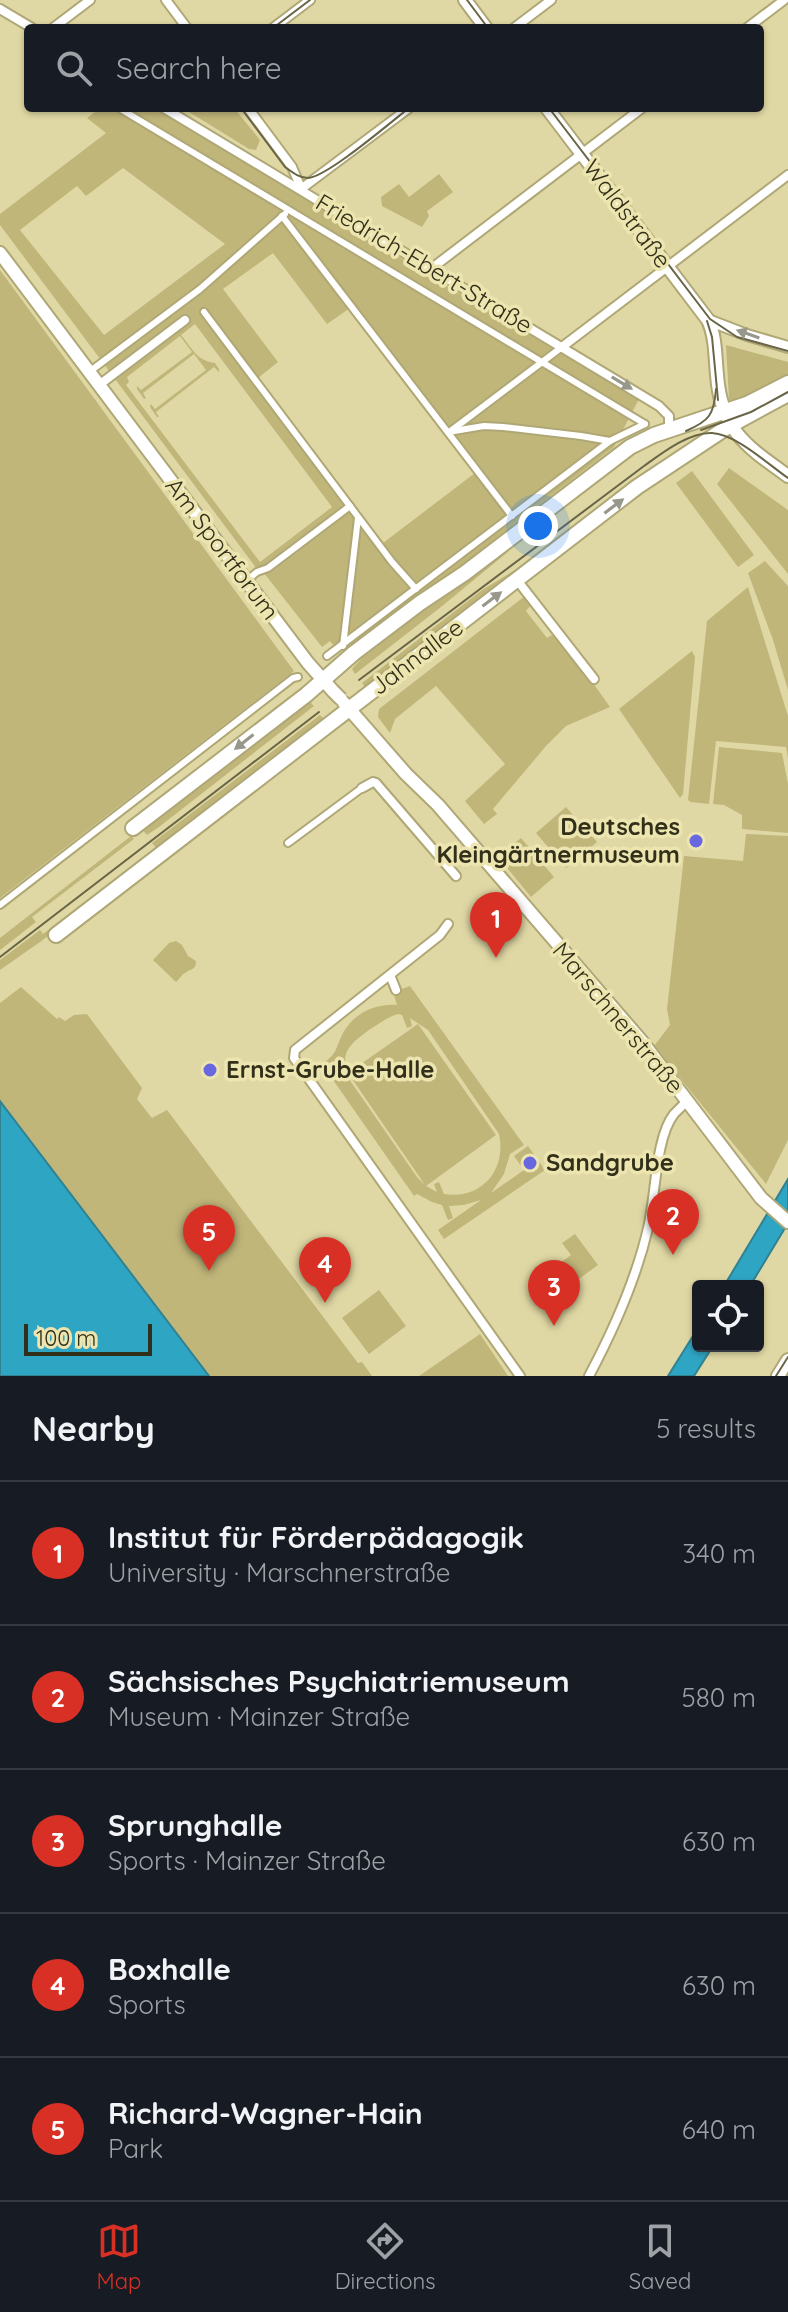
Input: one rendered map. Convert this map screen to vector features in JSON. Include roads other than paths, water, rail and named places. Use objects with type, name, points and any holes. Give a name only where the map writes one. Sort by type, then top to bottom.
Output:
[{"type":"main road","points":[[465,0],[483,24]]},
{"type":"main road","name":"Waldstraße","points":[[550,112],[708,320],[713,333],[718,392],[723,412]]},
{"type":"main road","name":"Am Sportforum","points":[[0,253],[246,581],[337,695]]},
{"type":"main road","name":"Jahnallee","points":[[337,695],[354,653],[619,454],[640,441],[754,401],[788,383]]},
{"type":"main road","name":"Jahnallee","points":[[56,935],[337,695],[517,580],[641,484],[730,426],[788,394]]},
{"type":"main road","points":[[723,412],[746,446],[788,476]]},
{"type":"main road","name":"Jahnallee","points":[[133,828],[306,695],[337,695]]},
{"type":"main road","name":"Marschnerstraße","points":[[337,695],[406,774],[438,805],[643,1043],[769,1207],[788,1222]]},
{"type":"main road","points":[[778,1376],[788,1360]]},
{"type":"street","points":[[58,24],[90,0]]},
{"type":"street","points":[[166,0],[184,24]]},
{"type":"street","points":[[278,24],[310,0]]},
{"type":"street","points":[[519,24],[551,0]]},
{"type":"street","points":[[752,24],[784,0]]},
{"type":"street","points":[[0,9],[25,24]]},
{"type":"street","name":"Friedrich-Ebert-Straße","points":[[126,112],[645,424],[610,441]]},
{"type":"street","name":"Friedrich-Ebert-Straße","points":[[171,112],[666,411],[669,430]]},
{"type":"street","points":[[251,112],[292,167],[304,191],[404,112]]},
{"type":"street","points":[[432,268],[637,112]]},
{"type":"street","points":[[447,433],[788,175]]},
{"type":"street","points":[[89,372],[200,289],[290,209]]},
{"type":"street","points":[[282,216],[512,516]]},
{"type":"street","points":[[204,312],[392,562],[416,589]]},
{"type":"street","points":[[99,385],[185,320]]},
{"type":"street","points":[[708,320],[788,347]]},
{"type":"street","points":[[447,433],[493,426],[610,441]]},
{"type":"street","points":[[327,656],[610,441]]},
{"type":"street","points":[[246,581],[351,505]]},
{"type":"street","points":[[343,646],[358,517]]},
{"type":"street","points":[[517,580],[594,679]]},
{"type":"street","points":[[0,905],[298,677]]},
{"type":"street","points":[[239,709],[245,716]]},
{"type":"street","points":[[288,843],[373,782],[456,876]]},
{"type":"street","points":[[30,869],[37,877]]},
{"type":"street","points":[[448,924],[440,935],[295,1050],[294,1058],[520,1376]]},
{"type":"street","points":[[390,975],[396,990]]},
{"type":"street","points":[[589,1376],[628,1295],[645,1239],[664,1135],[673,1116],[687,1101]]},
{"type":"water","points":[[0,1101],[209,1376],[0,1376]]},
{"type":"water","points":[[788,1179],[788,1223],[754,1280],[728,1280]]},
{"type":"water","points":[[692,1338],[692,1352],[709,1352],[694,1376],[668,1376]]},
{"type":"tram line","points":[[278,24],[310,0]]},
{"type":"tram line","points":[[467,0],[485,24]]},
{"type":"tram line","points":[[244,112],[285,167],[308,178],[344,159],[404,112]]},
{"type":"tram line","points":[[552,112],[710,319],[737,337],[788,351]]},
{"type":"tram line","points":[[707,321],[712,337],[718,400]]},
{"type":"tram line","points":[[686,431],[709,416],[716,389]]},
{"type":"tram line","points":[[701,430],[751,412],[788,392]]},
{"type":"tram line","points":[[359,680],[644,466],[685,440],[703,434],[721,435],[742,444],[788,478]]},
{"type":"tram line","points":[[0,957],[319,712]]},
{"type":"tram line","points":[[776,1376],[788,1357]]},
{"type":"place","name":"Deutsches Kleingärtnermuseum","points":[[696,841]]},
{"type":"place","name":"Institut für Förderpädagogik","points":[[496,958]]},
{"type":"place","name":"Ernst-Grube-Halle","points":[[210,1070]]},
{"type":"place","name":"Sandgrube","points":[[530,1163]]},
{"type":"place","name":"Sächsisches Psychiatriemuseum","points":[[673,1255]]},
{"type":"place","name":"Richard-Wagner-Hain","points":[[209,1271]]},
{"type":"place","name":"Boxhalle","points":[[325,1303]]},
{"type":"place","name":"Sprunghalle","points":[[554,1326]]}]
